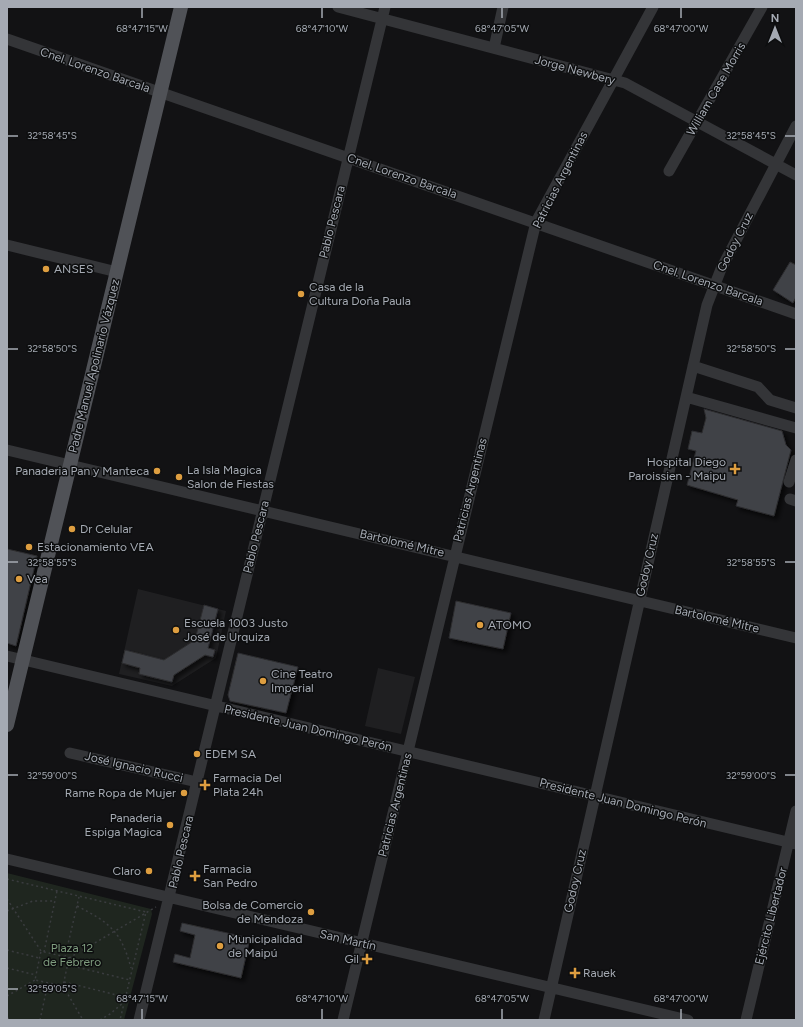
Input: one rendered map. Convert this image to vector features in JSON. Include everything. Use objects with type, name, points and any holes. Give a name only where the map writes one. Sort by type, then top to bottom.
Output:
[{"type":"main road","name":"Padre Manuel Apolinario Vázquez","points":[[7,725],[181,7]]},
{"type":"street","name":"Jorge Newbery","points":[[338,7],[626,83],[796,175]]},
{"type":"street","name":"Pablo Pescara","points":[[139,1020],[170,898],[262,510],[385,7]]},
{"type":"street","points":[[494,48],[504,7]]},
{"type":"street","name":"Patricias Argentinas","points":[[343,1020],[536,222],[653,7]]},
{"type":"street","name":"William Case Morris","points":[[669,171],[762,7]]},
{"type":"street","name":"Cnel. Lorenzo Barcala","points":[[7,39],[536,222],[796,314]]},
{"type":"street","name":"Godoy Cruz","points":[[544,1020],[638,600],[707,305],[714,285],[775,163],[796,126]]},
{"type":"street","points":[[7,245],[117,272]]},
{"type":"street","points":[[693,366],[758,387],[770,400],[796,408]]},
{"type":"street","points":[[686,398],[796,428]]},
{"type":"street","name":"Bartolomé Mitre","points":[[7,450],[796,638]]},
{"type":"street","points":[[789,482],[796,460]]},
{"type":"street","name":"Presidente Juan Domingo Perón","points":[[7,656],[792,843]]},
{"type":"street","name":"José Ignacio Rucci","points":[[70,753],[198,782]]},
{"type":"street","name":"Ejército Libertador","points":[[746,1020],[792,843],[796,812]]},
{"type":"street","name":"San Martín","points":[[7,859],[688,1020]]},
{"type":"path","points":[[7,879],[146,912]]},
{"type":"path","points":[[44,952],[57,891]]},
{"type":"path","points":[[66,957],[79,896]]},
{"type":"path","points":[[83,1020],[63,986],[70,958],[170,898]]},
{"type":"path","points":[[7,899],[41,951],[70,958]]},
{"type":"path","points":[[7,911],[33,901],[55,901]]},
{"type":"path","points":[[77,906],[101,918],[115,931],[126,948],[132,970]]},
{"type":"path","points":[[120,1020],[146,912]]},
{"type":"path","points":[[7,950],[40,958]]},
{"type":"path","points":[[35,980],[41,951]]},
{"type":"path","points":[[68,965],[130,980]]},
{"type":"path","points":[[7,968],[36,975]]},
{"type":"path","points":[[7,996],[35,980],[63,986]]},
{"type":"path","points":[[64,982],[125,997]]},
{"type":"path","points":[[40,1020],[48,983]]},
{"type":"path","points":[[100,1020],[124,1002]]},
{"type":"path","points":[[7,1018],[12,1020]]},
{"type":"shaded area","name":"Escuela 1003 Justo José de Urquiza","points":[[138,589],[226,611],[216,658],[172,686],[119,674]]},
{"type":"shaded area","points":[[378,668],[415,677],[401,734],[365,726]]},
{"type":"green space","name":"Plaza 12 de Febrero","points":[[7,873],[151,909],[152,914],[124,1020],[7,1020]]},
{"type":"building","points":[[790,262],[796,265],[796,297],[793,303],[773,290]]},
{"type":"building","name":"Hospital Diego Paroissien - Maipu","points":[[704,409],[782,431],[786,445],[791,450],[774,516],[736,506],[738,500],[687,485],[696,451],[688,449],[692,431],[702,433],[706,418]]},
{"type":"building","name":"Vea","points":[[7,549],[37,556],[16,646],[7,643]]},
{"type":"building","name":"ATOMO","points":[[456,601],[511,613],[503,649],[449,638]]},
{"type":"building","points":[[204,605],[218,609],[208,648],[215,650],[213,657],[205,655],[174,675],[172,682],[139,674],[140,668],[122,663],[125,650],[164,660],[195,640]]},
{"type":"building","name":"Cine Teatro Imperial","points":[[238,653],[298,667],[286,713],[230,701],[228,695]]},
{"type":"building","name":"Municipalidad de Maipú","points":[[182,923],[250,938],[241,978],[173,962],[175,954],[190,958],[195,935],[180,931]]},
{"type":"place","name":"ANSES","points":[[46,269]]},
{"type":"place","name":"Casa de la Cultura Doña Paula","points":[[301,294]]},
{"type":"place","name":"Hospital Diego Paroissien - Maipu","points":[[735,469]]},
{"type":"place","name":"Panaderia Pan y Manteca","points":[[157,471]]},
{"type":"place","name":"La Isla Magica Salon de Fiestas","points":[[179,477]]},
{"type":"place","name":"Dr Celular","points":[[72,529]]},
{"type":"place","name":"Estacionamiento VEA","points":[[29,547]]},
{"type":"place","name":"Vea","points":[[19,579]]},
{"type":"place","name":"ATOMO","points":[[480,625]]},
{"type":"place","name":"Escuela 1003 Justo José de Urquiza","points":[[176,630]]},
{"type":"place","name":"Cine Teatro Imperial","points":[[263,681]]},
{"type":"place","name":"EDEM SA","points":[[197,754]]},
{"type":"place","name":"Farmacia Del Plata 24h","points":[[205,785]]},
{"type":"place","name":"Rame Ropa de Mujer","points":[[184,793]]},
{"type":"place","name":"Panaderia Espiga Magica","points":[[170,825]]},
{"type":"place","name":"Claro","points":[[149,871]]},
{"type":"place","name":"Farmacia San Pedro","points":[[195,876]]},
{"type":"place","name":"Bolsa de Comercio de Mendoza","points":[[311,912]]},
{"type":"place","name":"Municipalidad de Maipú","points":[[220,946]]},
{"type":"place","name":"Gil","points":[[367,959]]},
{"type":"place","name":"Rauek","points":[[575,973]]}]
